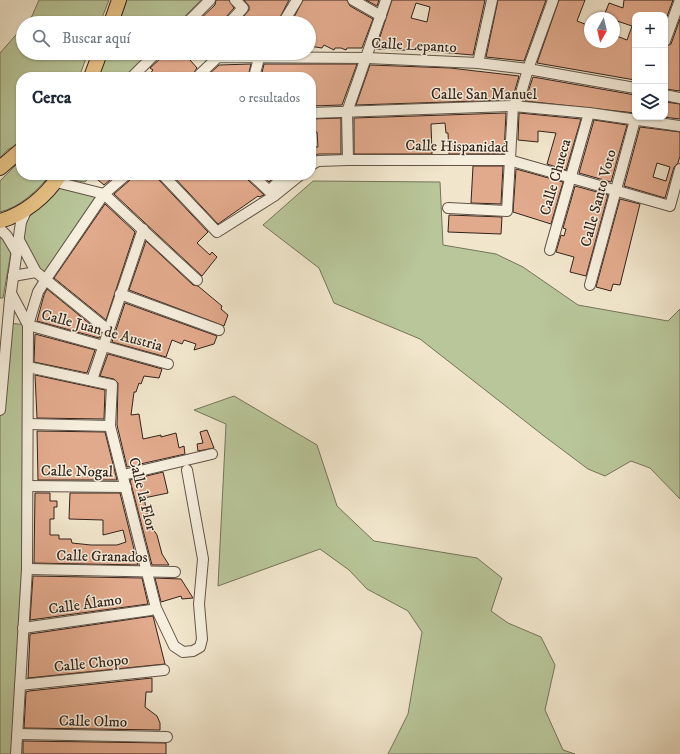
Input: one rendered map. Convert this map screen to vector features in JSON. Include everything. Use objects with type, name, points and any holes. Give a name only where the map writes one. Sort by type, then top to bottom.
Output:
[{"type":"highway","points":[[114,16],[120,0]]},
{"type":"highway","points":[[92,72],[97,60]]},
{"type":"highway","points":[[0,168],[16,154]]},
{"type":"highway","points":[[0,221],[18,215],[27,209],[46,193],[56,180]]},
{"type":"street","points":[[193,16],[210,0]]},
{"type":"street","points":[[235,0],[245,6],[236,16]]},
{"type":"street","points":[[287,16],[297,0]]},
{"type":"street","points":[[353,0],[381,16]]},
{"type":"street","points":[[348,160],[347,112],[386,0]]},
{"type":"street","points":[[478,63],[492,0]]},
{"type":"street","points":[[448,208],[507,211],[513,106],[522,92],[528,69],[553,0]]},
{"type":"street","points":[[668,33],[680,0]]},
{"type":"street","name":"Calle Lepanto","points":[[316,57],[478,63],[528,69],[632,87]]},
{"type":"street","points":[[137,72],[149,60]]},
{"type":"street","name":"Calle Lepanto","points":[[203,72],[216,60]]},
{"type":"street","points":[[256,72],[259,60]]},
{"type":"street","points":[[668,96],[680,98]]},
{"type":"street","name":"Calle San Manuel","points":[[316,113],[513,106],[589,113],[632,120]]},
{"type":"street","name":"Calle Chueca","points":[[550,250],[589,113]]},
{"type":"street","name":"Calle San Manuel","points":[[635,120],[680,126]]},
{"type":"street","name":"Calle Santo Voto","points":[[590,285],[635,120]]},
{"type":"street","name":"Calle Hispanidad","points":[[316,162],[348,160],[509,160],[670,206],[680,169]]},
{"type":"street","points":[[64,180],[104,194],[197,280]]},
{"type":"street","points":[[16,754],[27,569],[28,325],[38,292],[46,279],[104,194],[120,180]]},
{"type":"street","points":[[168,180],[217,232],[274,196],[294,180]]},
{"type":"street","points":[[257,180],[269,191],[280,180]]},
{"type":"street","points":[[0,410],[13,276],[21,222],[27,209]]},
{"type":"street","points":[[0,229],[7,236],[17,253]]},
{"type":"street","points":[[28,367],[92,380],[143,229]]},
{"type":"street","points":[[19,240],[36,272],[108,330]]},
{"type":"street","points":[[13,276],[36,272]]},
{"type":"street","points":[[11,293],[28,325]]},
{"type":"street","points":[[120,294],[220,330]]},
{"type":"street","name":"Calle Juan de Austria","points":[[28,325],[103,344],[168,364]]},
{"type":"street","name":"Calle la Flor","points":[[92,380],[112,385],[110,426],[147,572],[154,609],[174,646],[183,652],[193,651],[200,647],[202,639],[199,604],[203,559],[187,470]]},
{"type":"street","points":[[28,424],[110,426]]},
{"type":"street","points":[[123,475],[212,454]]},
{"type":"street","name":"Calle Nogal","points":[[28,486],[126,487]]},
{"type":"street","name":"Calle Granados","points":[[27,569],[175,572]]},
{"type":"street","name":"Calle Álamo","points":[[23,628],[154,609]]},
{"type":"street","name":"Calle Chopo","points":[[20,685],[164,670]]},
{"type":"street","name":"Calle Olmo","points":[[18,734],[167,737]]},
{"type":"green space","points":[[39,0],[109,0],[103,16],[32,16]]},
{"type":"green space","points":[[125,0],[201,0],[185,16],[119,16]]},
{"type":"green space","points":[[16,35],[16,60],[85,60],[81,72],[16,72],[16,146],[7,150],[0,158],[0,53]]},
{"type":"green space","points":[[103,60],[142,60],[130,72],[99,72]]},
{"type":"green space","points":[[16,165],[16,180],[46,180],[28,198],[7,210],[0,212],[0,181]]},
{"type":"green space","points":[[72,180],[87,180],[85,182]]},
{"type":"green space","points":[[313,181],[440,182],[443,245],[496,254],[523,267],[578,305],[668,321],[680,309],[680,499],[650,468],[631,461],[605,476],[588,469],[420,339],[334,303],[319,268],[263,225]]},
{"type":"green space","points":[[56,182],[104,194],[46,279],[19,240],[21,222]]},
{"type":"green space","points":[[0,235],[11,252],[3,298],[0,298]]},
{"type":"green space","points":[[8,323],[28,325],[20,754],[0,754],[0,415]]},
{"type":"green space","points":[[234,396],[317,445],[337,506],[374,541],[477,558],[502,578],[491,611],[508,623],[541,637],[555,665],[545,710],[563,750],[575,754],[388,754],[408,714],[422,632],[408,611],[367,589],[349,570],[320,549],[218,586],[226,424],[194,410]]},
{"type":"building","points":[[216,0],[229,0],[234,8],[227,16],[203,16],[215,5]]},
{"type":"building","points":[[244,0],[289,0],[281,16],[244,16],[249,10],[249,6]]},
{"type":"building","points":[[303,0],[347,0],[350,6],[373,19],[362,48],[347,48],[346,50],[335,48],[334,50],[324,45],[322,48],[316,47],[316,16],[295,16]]},
{"type":"building","points":[[366,0],[379,0],[377,6]]},
{"type":"building","points":[[392,0],[485,0],[473,55],[376,49]],"holes":[[[416,3],[430,7],[427,22],[411,18]]]},
{"type":"building","points":[[498,0],[546,0],[524,61],[486,57]]},
{"type":"building","points":[[559,0],[585,0],[577,21],[584,24],[584,48],[620,48],[620,37],[627,40],[632,26],[632,79],[537,63]]},
{"type":"building","points":[[624,0],[673,0],[668,14],[668,12],[632,12],[632,26],[620,22],[620,12],[606,12],[609,3],[623,8]]},
{"type":"building","points":[[680,19],[680,91],[668,89],[668,46],[671,44]]},
{"type":"building","points":[[159,60],[190,60],[197,68],[194,72],[151,72],[153,70],[150,68]]},
{"type":"building","points":[[251,64],[249,72],[211,72],[219,65]]},
{"type":"building","points":[[264,64],[357,64],[342,105],[316,106],[316,72],[262,72]]},
{"type":"building","points":[[370,65],[450,68],[519,76],[515,90],[509,100],[356,105]]},
{"type":"building","points":[[533,77],[632,94],[632,113],[525,101]]},
{"type":"building","points":[[668,102],[680,104],[680,119],[668,118]]},
{"type":"building","points":[[506,113],[504,154],[449,154],[448,133],[446,133],[445,123],[431,124],[432,154],[354,154],[354,118]]},
{"type":"building","points":[[519,113],[581,119],[566,170],[547,164],[556,133],[538,131],[538,142],[518,140]]},
{"type":"building","points":[[341,118],[341,154],[316,155],[316,147],[318,147],[316,119]]},
{"type":"building","points":[[594,120],[627,125],[611,182],[579,173]]},
{"type":"building","points":[[640,127],[680,132],[680,156],[678,163],[674,167],[665,198],[624,186]],"holes":[[[657,163],[670,167],[666,181],[653,177]]]},
{"type":"building","points":[[473,166],[503,166],[501,204],[471,203]]},
{"type":"building","points":[[516,169],[563,182],[551,224],[513,212]]},
{"type":"building","points":[[98,180],[110,180],[104,185]]},
{"type":"building","points":[[130,180],[159,180],[208,232],[197,243],[210,255],[212,252],[217,257],[202,276],[114,194]]},
{"type":"building","points":[[177,180],[248,180],[264,195],[258,196],[218,224]]},
{"type":"building","points":[[575,186],[608,195],[586,276],[570,272],[574,257],[556,252],[561,235],[564,236],[566,229],[563,228]]},
{"type":"building","points":[[620,199],[640,204],[620,285],[613,284],[611,291],[596,287]]},
{"type":"building","points":[[105,204],[135,232],[106,320],[54,278]]},
{"type":"building","points":[[449,215],[502,217],[501,234],[448,232]]},
{"type":"building","points":[[146,241],[193,285],[198,286],[222,306],[221,309],[228,315],[224,326],[129,290]]},
{"type":"building","points":[[47,289],[101,333],[99,338],[37,321]]},
{"type":"building","points":[[125,303],[217,336],[214,344],[194,350],[196,344],[184,340],[182,344],[172,340],[166,357],[112,342]]},
{"type":"building","points":[[35,334],[95,350],[87,373],[34,362]]},
{"type":"building","points":[[108,354],[162,369],[159,378],[144,376],[141,384],[139,383],[136,392],[134,392],[131,415],[139,414],[143,439],[161,435],[161,437],[176,433],[179,448],[184,446],[185,454],[127,467],[117,425],[118,383],[114,379],[100,376]]},
{"type":"building","points":[[35,375],[105,390],[104,419],[37,418]]},
{"type":"building","points":[[207,430],[214,448],[198,451],[197,444],[203,443],[200,432]]},
{"type":"building","points":[[37,431],[105,432],[117,480],[38,480]]},
{"type":"building","points":[[163,472],[168,493],[144,498],[149,523],[157,535],[162,554],[169,565],[152,565],[130,480]]},
{"type":"building","points":[[35,493],[50,493],[50,501],[57,501],[57,507],[54,507],[54,519],[50,519],[50,535],[59,535],[59,539],[71,539],[72,543],[117,545],[126,542],[123,530],[103,535],[103,520],[69,519],[70,493],[120,493],[138,565],[34,563]]},
{"type":"building","points":[[33,576],[142,578],[148,604],[30,620]]},
{"type":"building","points":[[155,578],[181,579],[193,598],[182,599],[181,596],[161,602]]},
{"type":"building","points":[[153,616],[165,664],[28,678],[30,634]]},
{"type":"building","points":[[152,678],[152,692],[146,692],[145,707],[157,716],[160,723],[160,730],[24,728],[26,692]]},
{"type":"building","points":[[23,741],[166,743],[166,754],[23,754]]}]
